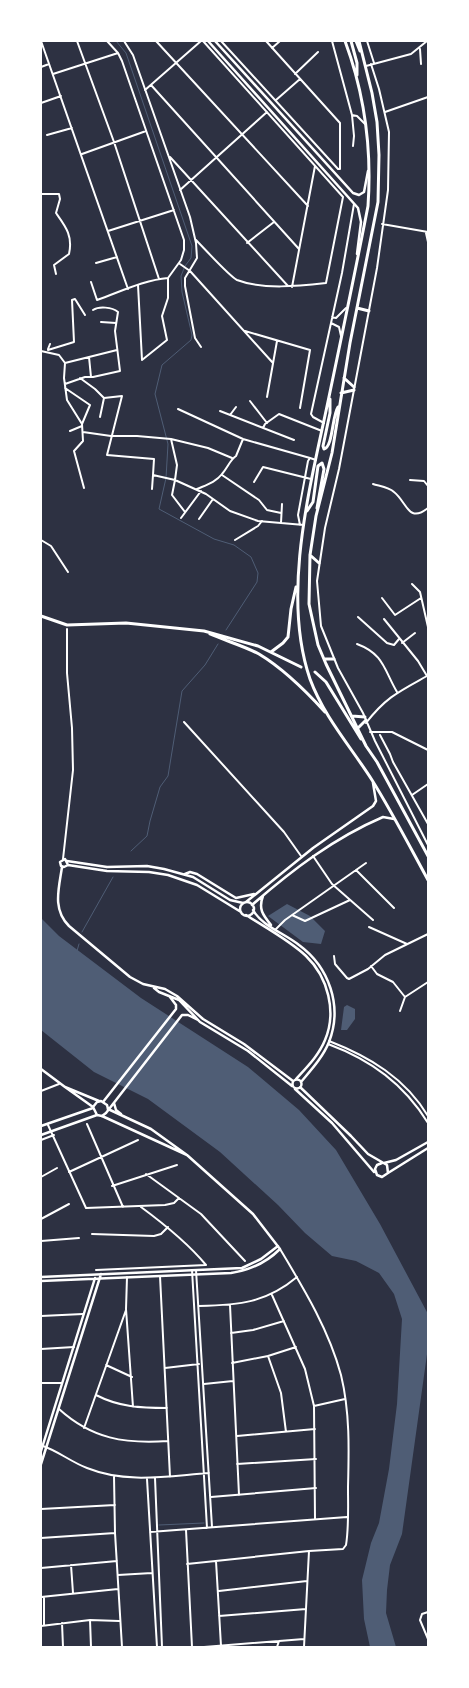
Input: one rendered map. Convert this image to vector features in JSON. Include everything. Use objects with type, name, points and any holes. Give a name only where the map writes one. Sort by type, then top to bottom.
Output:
[{"type":"highway","points":[[270,652],[283,643],[288,637],[291,609],[297,581],[312,479],[349,305],[368,206],[370,152],[367,126],[358,80],[345,41]]},
{"type":"highway","points":[[351,41],[357,63],[358,80]]},
{"type":"highway","points":[[316,516],[332,453],[341,393],[378,202],[379,185],[377,122],[358,41]]},
{"type":"highway","points":[[357,308],[369,311]]},
{"type":"highway","points":[[341,393],[354,388],[344,378]]},
{"type":"highway","points":[[329,398],[331,404],[323,446],[324,449],[329,446],[335,415],[339,405]]},
{"type":"highway","points":[[306,513],[313,502],[318,466],[322,463],[324,469],[310,554],[309,604],[313,627],[324,659],[366,746]]},
{"type":"highway","points":[[310,554],[319,563]]},
{"type":"highway","points":[[297,581],[298,622],[304,661],[311,681],[327,714],[373,782],[428,880]]},
{"type":"highway","points":[[41,616],[67,625],[126,623],[204,630],[233,638],[270,652],[302,667]]},
{"type":"highway","points":[[204,630],[258,653],[274,664],[305,690],[327,714]]},
{"type":"highway","points":[[324,659],[334,659]]},
{"type":"highway","points":[[315,672],[326,682],[377,762],[428,856]]},
{"type":"highway","points":[[352,716],[366,720],[358,728]]},
{"type":"main road","points":[[208,41],[354,203],[361,215],[357,263]]},
{"type":"main road","points":[[215,41],[256,84],[353,193],[361,194],[366,182],[370,152]]},
{"type":"main road","points":[[251,88],[256,84]]},
{"type":"main road","points":[[333,180],[335,174]]},
{"type":"main road","points":[[241,912],[241,906],[301,856],[373,806],[376,798],[373,782]]},
{"type":"main road","points":[[252,905],[313,856],[344,836],[383,817],[394,819]]},
{"type":"main road","points":[[292,1086],[295,1080],[315,1058],[325,1040],[331,1014],[327,992],[322,978],[307,957],[246,915],[197,885],[168,875],[149,872],[107,871],[68,863],[63,859],[60,864],[62,867],[57,903],[59,914],[69,926],[95,946],[96,950],[106,958],[110,959],[134,980],[165,989],[177,996],[203,1019],[244,1044],[295,1080],[301,1082]]},
{"type":"main road","points":[[62,867],[68,863],[107,867],[156,867],[184,874],[200,880],[233,901],[252,905]]},
{"type":"main road","points":[[184,874],[190,872],[196,874],[236,898],[256,893]]},
{"type":"main road","points":[[263,896],[260,904],[261,911],[274,928]]},
{"type":"main road","points":[[252,905],[253,910],[259,918],[307,951],[319,964],[328,979],[334,998],[334,1022],[329,1043],[317,1062],[301,1082],[300,1087]]},
{"type":"main road","points":[[246,915],[251,914],[253,910]]},
{"type":"main road","points":[[154,987],[159,992],[174,997],[185,1005],[198,1020]]},
{"type":"main road","points":[[103,1102],[174,1012],[176,1005],[170,996]]},
{"type":"main road","points":[[102,1116],[115,1102],[180,1017],[186,1014],[248,1052],[292,1086],[343,1135],[376,1174],[382,1177],[428,1148]]},
{"type":"main road","points":[[41,1069],[59,1084],[103,1102],[107,1105],[108,1109],[152,1129],[187,1155],[253,1214],[280,1249],[250,1270],[231,1273],[41,1280]]},
{"type":"main road","points":[[65,1087],[93,1108],[97,1115]]},
{"type":"main road","points":[[295,1089],[300,1087]]},
{"type":"main road","points":[[300,1087],[368,1154],[388,1167],[388,1173]]},
{"type":"main road","points":[[41,1126],[48,1125],[93,1108],[99,1101]]},
{"type":"main road","points":[[115,1102],[115,1108],[121,1114]]},
{"type":"main road","points":[[41,1135],[97,1115],[187,1155]]},
{"type":"main road","points":[[376,1174],[375,1167],[383,1163],[396,1160],[428,1142]]},
{"type":"main road","points":[[41,1277],[246,1267],[261,1259],[278,1246]]},
{"type":"main road","points":[[41,1451],[96,1274]]},
{"type":"main road","points":[[41,1464],[101,1274]]},
{"type":"street","points":[[41,41],[128,289]]},
{"type":"street","points":[[77,41],[114,142],[159,279]]},
{"type":"street","points":[[91,282],[97,300],[138,285],[168,278],[181,265],[185,246],[174,210],[118,53],[107,41]]},
{"type":"street","points":[[124,41],[133,55],[169,156],[195,239],[197,258],[185,278],[185,286],[195,338],[201,347]]},
{"type":"street","points":[[156,41],[308,206]]},
{"type":"street","points":[[145,90],[202,41],[343,197],[326,283],[292,287],[265,285],[236,279],[195,239]]},
{"type":"street","points":[[221,41],[338,169],[340,169],[340,123],[266,41]]},
{"type":"street","points":[[272,48],[280,41]]},
{"type":"street","points":[[332,41],[352,115],[354,136],[353,146]]},
{"type":"street","points":[[367,41],[374,63]]},
{"type":"street","points":[[365,66],[411,54],[427,41]]},
{"type":"street","points":[[420,48],[421,64]]},
{"type":"street","points":[[295,74],[318,52]]},
{"type":"street","points":[[53,74],[118,53]]},
{"type":"street","points":[[41,67],[50,64]]},
{"type":"street","points":[[371,64],[385,112],[389,132],[388,190],[377,268],[319,563],[317,581],[320,621],[334,659],[428,845]]},
{"type":"street","points":[[276,100],[300,79]]},
{"type":"street","points":[[151,85],[299,249]]},
{"type":"street","points":[[41,103],[61,96]]},
{"type":"street","points":[[385,112],[428,97]]},
{"type":"street","points":[[180,190],[267,112]]},
{"type":"street","points":[[352,115],[360,118],[367,126]]},
{"type":"street","points":[[290,122],[293,119]]},
{"type":"street","points":[[282,129],[285,126]]},
{"type":"street","points":[[47,136],[72,128]]},
{"type":"street","points":[[81,154],[146,131]]},
{"type":"street","points":[[169,156],[288,286]]},
{"type":"street","points":[[292,287],[315,166]]},
{"type":"street","points":[[41,194],[59,194],[60,199],[56,213],[70,234],[72,243],[70,254],[54,265],[56,274]]},
{"type":"street","points":[[324,422],[316,419],[311,414],[342,273],[354,203]]},
{"type":"street","points":[[108,231],[174,210]]},
{"type":"street","points":[[248,243],[274,222]]},
{"type":"street","points":[[382,224],[427,232],[428,242]]},
{"type":"street","points":[[96,263],[117,257]]},
{"type":"street","points":[[181,265],[190,271],[273,363]]},
{"type":"street","points":[[138,285],[142,360],[167,340],[162,316],[168,298],[168,278]]},
{"type":"street","points":[[41,351],[48,351],[74,342],[72,300],[76,300],[86,315]]},
{"type":"street","points":[[332,317],[336,318],[341,315],[349,305]]},
{"type":"street","points":[[65,384],[80,378],[120,371],[115,331],[118,312],[116,310],[97,307],[93,310]]},
{"type":"street","points":[[101,322],[116,323]]},
{"type":"street","points":[[331,323],[339,328],[342,339]]},
{"type":"street","points":[[244,331],[310,350],[300,408]]},
{"type":"street","points":[[267,397],[277,341]]},
{"type":"street","points":[[48,351],[50,344]]},
{"type":"street","points":[[65,363],[117,350]]},
{"type":"street","points":[[48,351],[59,355],[65,363],[67,400],[82,425],[83,441],[74,451],[84,488]]},
{"type":"street","points":[[88,357],[91,377]]},
{"type":"street","points":[[80,378],[104,398]]},
{"type":"street","points":[[66,388],[90,405],[82,425],[70,431]]},
{"type":"street","points":[[104,398],[122,396],[107,455],[154,459],[152,489]]},
{"type":"street","points":[[100,417],[104,398]]},
{"type":"street","points":[[250,401],[267,423]]},
{"type":"street","points":[[230,415],[236,407]]},
{"type":"street","points":[[178,409],[243,439],[316,460]]},
{"type":"street","points":[[220,411],[294,440]]},
{"type":"street","points":[[263,428],[267,423],[281,414],[322,431]]},
{"type":"street","points":[[83,432],[111,436],[165,438],[208,448],[232,458]]},
{"type":"street","points":[[170,439],[177,465],[172,495],[185,512]]},
{"type":"street","points":[[197,489],[210,484],[222,475],[232,458],[236,456],[243,439]]},
{"type":"street","points":[[300,525],[298,515],[310,458]]},
{"type":"street","points":[[254,482],[261,467],[312,479]]},
{"type":"street","points":[[153,475],[174,480],[197,489],[230,511],[262,521],[305,526]]},
{"type":"street","points":[[222,475],[259,500],[267,510],[281,513]]},
{"type":"street","points":[[410,480],[424,481],[428,486]]},
{"type":"street","points":[[373,484],[392,490],[410,512],[415,514],[420,513],[428,508]]},
{"type":"street","points":[[181,518],[201,491]]},
{"type":"street","points":[[199,519],[213,499]]},
{"type":"street","points":[[281,523],[282,504]]},
{"type":"street","points":[[235,540],[258,526],[262,521]]},
{"type":"street","points":[[41,540],[51,546],[68,572]]},
{"type":"street","points":[[412,584],[418,589],[428,627]]},
{"type":"street","points":[[382,598],[396,615],[421,598]]},
{"type":"street","points":[[358,617],[387,643],[394,645],[399,639]]},
{"type":"street","points":[[366,720],[397,692],[427,676],[418,661],[384,620]]},
{"type":"street","points":[[63,859],[73,770],[72,728],[67,673],[67,629]]},
{"type":"street","points":[[402,643],[415,633]]},
{"type":"street","points":[[357,644],[366,647],[379,657],[397,692]]},
{"type":"street","points":[[184,722],[284,832],[301,856]]},
{"type":"street","points":[[370,732],[392,732],[428,750]]},
{"type":"street","points":[[380,735],[393,762],[428,824]]},
{"type":"street","points":[[412,795],[428,784]]},
{"type":"street","points":[[313,856],[333,885],[373,920]]},
{"type":"street","points":[[274,928],[366,863]]},
{"type":"street","points":[[356,870],[394,908]]},
{"type":"street","points":[[292,915],[305,921],[350,900]]},
{"type":"street","points":[[369,927],[375,932],[407,944]]},
{"type":"street","points":[[334,956],[335,964],[350,979],[385,955],[428,934]]},
{"type":"street","points":[[371,966],[377,974],[393,982],[405,997]]},
{"type":"street","points":[[400,1011],[405,997],[428,982]]},
{"type":"street","points":[[329,1043],[362,1055],[389,1071],[413,1094],[428,1116]]},
{"type":"street","points":[[329,1043],[360,1058],[391,1078],[409,1097],[428,1124]]},
{"type":"street","points":[[41,1091],[59,1084]]},
{"type":"street","points":[[87,1124],[112,1186],[123,1207]]},
{"type":"street","points":[[48,1125],[52,1130],[86,1208],[170,1205],[180,1198]]},
{"type":"street","points":[[41,1140],[54,1135]]},
{"type":"street","points":[[69,1172],[138,1140]]},
{"type":"street","points":[[112,1186],[177,1165]]},
{"type":"street","points":[[41,1177],[57,1168]]},
{"type":"street","points":[[146,1174],[201,1214],[245,1261]]},
{"type":"street","points":[[41,1219],[69,1204]]},
{"type":"street","points":[[96,1270],[206,1265],[195,1251],[168,1227],[140,1206]]},
{"type":"street","points":[[92,1234],[154,1236],[161,1234],[168,1227]]},
{"type":"street","points":[[41,1241],[79,1238]]},
{"type":"street","points":[[187,1564],[345,1548],[349,1453],[345,1399],[341,1375],[320,1318],[280,1249]]},
{"type":"street","points":[[194,1270],[196,1274],[200,1306],[212,1527]]},
{"type":"street","points":[[194,1270],[192,1274],[199,1364],[207,1528]]},
{"type":"street","points":[[160,1275],[170,1477]]},
{"type":"street","points":[[127,1277],[126,1309],[133,1408]]},
{"type":"street","points":[[200,1306],[230,1305],[257,1300],[272,1295],[297,1277]]},
{"type":"street","points":[[272,1295],[296,1347],[308,1379],[314,1406],[316,1429],[315,1519]]},
{"type":"street","points":[[230,1305],[230,1333],[239,1495]]},
{"type":"street","points":[[84,1428],[126,1309]]},
{"type":"street","points":[[41,1316],[83,1314]]},
{"type":"street","points":[[230,1333],[253,1330],[284,1321]]},
{"type":"street","points":[[232,1362],[268,1356],[296,1347]]},
{"type":"street","points":[[41,1349],[74,1348]]},
{"type":"street","points":[[268,1356],[281,1393],[286,1432]]},
{"type":"street","points":[[165,1368],[199,1364]]},
{"type":"street","points":[[106,1365],[132,1377]]},
{"type":"street","points":[[204,1384],[233,1381]]},
{"type":"street","points":[[41,1383],[62,1383]]},
{"type":"street","points":[[96,1394],[108,1401],[133,1408],[167,1408]]},
{"type":"street","points":[[314,1406],[345,1399]]},
{"type":"street","points":[[58,1408],[84,1428],[110,1438],[130,1442],[168,1441]]},
{"type":"street","points":[[236,1436],[316,1429]]},
{"type":"street","points":[[43,1446],[88,1469],[114,1476],[147,1479],[209,1474]]},
{"type":"street","points":[[237,1464],[316,1459]]},
{"type":"street","points":[[114,1476],[115,1533],[122,1647]]},
{"type":"street","points":[[154,1478],[162,1647]]},
{"type":"street","points":[[147,1479],[157,1647]]},
{"type":"street","points":[[211,1497],[316,1488]]},
{"type":"street","points":[[41,1509],[114,1505]]},
{"type":"street","points":[[150,1532],[347,1517]]},
{"type":"street","points":[[186,1530],[192,1647]]},
{"type":"street","points":[[41,1538],[115,1533]]},
{"type":"street","points":[[304,1647],[309,1551]]},
{"type":"street","points":[[41,1568],[117,1561]]},
{"type":"street","points":[[216,1561],[219,1591],[221,1646]]},
{"type":"street","points":[[71,1565],[72,1593]]},
{"type":"street","points":[[118,1575],[152,1573]]},
{"type":"street","points":[[219,1591],[307,1581]]},
{"type":"street","points":[[118,1589],[42,1597],[42,1626],[90,1620],[120,1621]]},
{"type":"street","points":[[219,1616],[306,1610]]},
{"type":"street","points":[[428,1612],[422,1614],[420,1620],[428,1639]]},
{"type":"street","points":[[90,1620],[91,1647]]},
{"type":"street","points":[[62,1623],[63,1647]]},
{"type":"street","points":[[204,1647],[304,1639]]},
{"type":"street","points":[[277,1647],[279,1640]]},
{"type":"water","points":[[287,904],[310,916],[325,931],[321,944],[303,942],[268,916]]},
{"type":"water","points":[[41,918],[59,936],[141,998],[248,1067],[299,1110],[336,1150],[380,1224],[428,1314],[428,1347],[402,1534],[390,1565],[387,1590],[386,1613],[396,1647],[370,1647],[364,1619],[362,1580],[371,1543],[379,1523],[389,1469],[397,1404],[402,1319],[394,1294],[379,1273],[356,1261],[332,1256],[305,1233],[278,1205],[220,1152],[148,1099],[94,1072],[41,1030]]},
{"type":"water","points":[[347,1005],[355,1009],[355,1019],[347,1030],[341,1030],[344,1007]]},
{"type":"waterway","points":[[116,41],[126,53],[192,246],[191,258],[185,266],[181,276],[182,292],[192,335],[191,340],[162,365],[155,394],[168,444],[166,478],[159,509],[214,539],[234,545],[251,557],[258,573],[257,582],[226,630]]},
{"type":"waterway","points":[[131,851],[147,836],[160,787],[168,776],[182,691],[205,665],[218,644]]},
{"type":"waterway","points":[[82,932],[113,877]]},
{"type":"waterway","points":[[77,951],[79,944]]},
{"type":"waterway","points":[[159,1525],[204,1523]]}]
